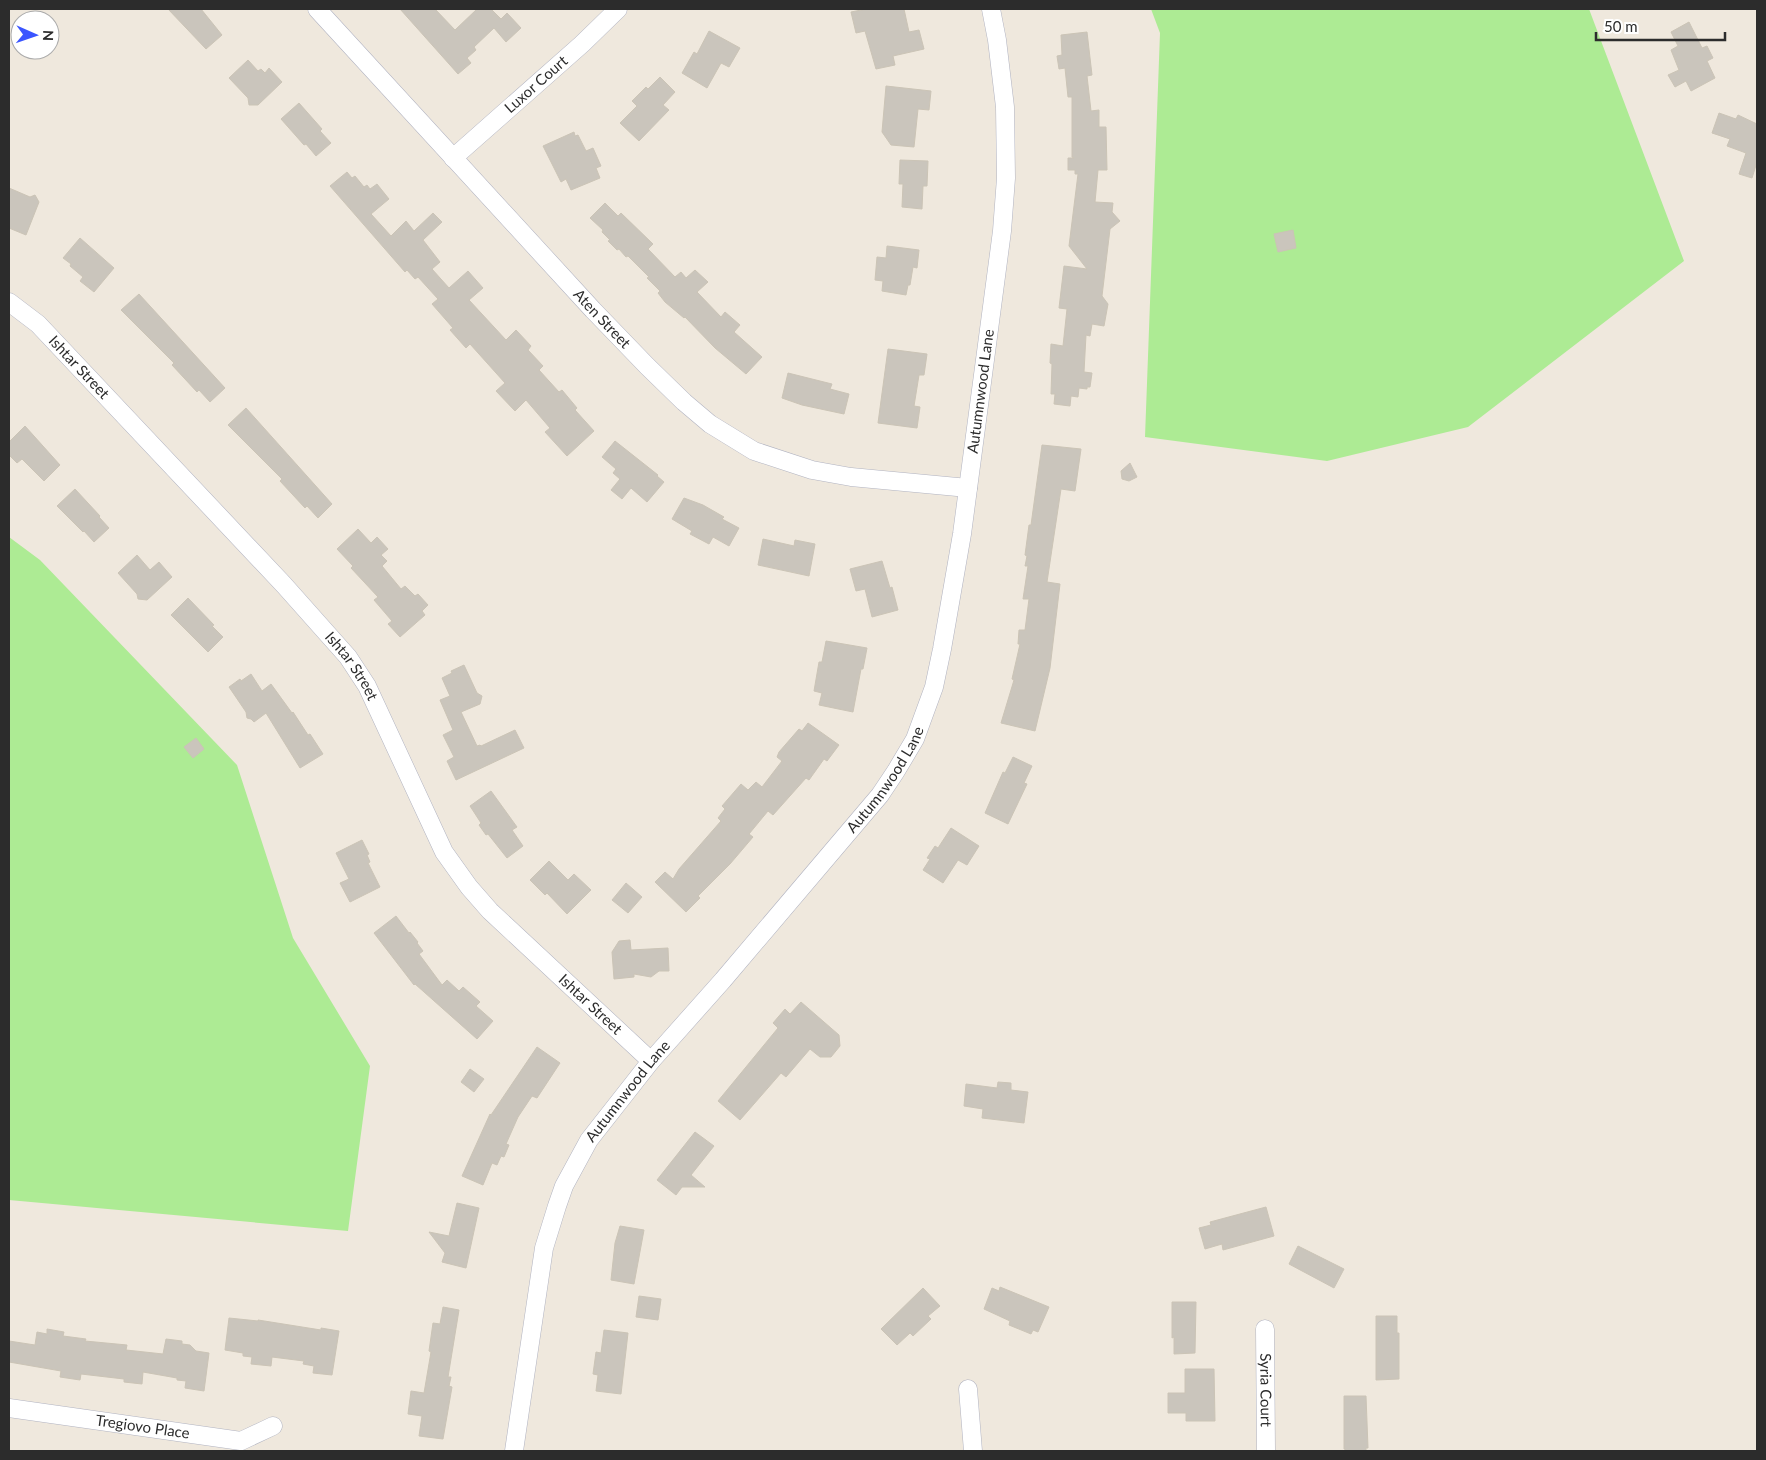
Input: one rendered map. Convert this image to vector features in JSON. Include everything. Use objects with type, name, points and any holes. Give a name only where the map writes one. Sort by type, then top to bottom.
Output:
[{"type":"street","name":"Aten Street","points":[[317,9],[593,310],[647,366],[710,424],[754,451],[812,470],[851,477],[968,488]]},
{"type":"street","name":"Luxor Court","points":[[453,158],[582,44],[618,9]]},
{"type":"street","name":"Autumnwood Lane","points":[[514,1451],[544,1248],[564,1186],[589,1140],[650,1061],[723,980],[858,822],[896,771],[915,739],[934,687],[968,488],[1002,231],[1006,178],[1005,106],[997,40],[991,9]]},
{"type":"street","name":"Ishtar Street","points":[[9,302],[38,324],[284,585],[348,656],[367,686],[444,852],[469,887],[490,912],[650,1061]]},
{"type":"street","name":"Syria Court","points":[[1265,1329],[1266,1451]]},
{"type":"street","points":[[968,1390],[974,1451]]},
{"type":"street","name":"Tregiovo Place","points":[[9,1408],[241,1441],[273,1426]]},
{"type":"green space","points":[[1151,9],[1589,9],[1684,261],[1468,427],[1327,461],[1145,437],[1160,33]]},
{"type":"green space","points":[[9,537],[40,560],[237,765],[293,938],[370,1066],[348,1231],[9,1200]]},
{"type":"building","points":[[168,9],[201,9],[222,35],[206,49]]},
{"type":"building","points":[[400,9],[435,9],[455,30],[477,9],[491,9],[501,19],[507,13],[521,28],[506,42],[494,28],[474,47],[476,50],[467,58],[471,63],[458,74]]},
{"type":"building","points":[[866,9],[904,9],[909,32],[919,30],[924,49],[893,56],[895,65],[876,69],[865,31],[856,33],[851,12]]},
{"type":"building","points":[[1689,22],[1702,48],[1707,46],[1713,58],[1707,61],[1715,78],[1691,91],[1686,81],[1675,87],[1668,75],[1679,70],[1671,50],[1678,46],[1671,32]]},
{"type":"building","points":[[709,31],[740,48],[729,67],[721,63],[707,88],[682,73],[694,52],[697,54]]},
{"type":"building","points":[[1087,32],[1092,75],[1087,76],[1091,111],[1099,110],[1099,127],[1106,127],[1107,170],[1098,170],[1095,202],[1113,203],[1112,212],[1120,221],[1110,229],[1102,296],[1108,304],[1104,326],[1092,324],[1090,336],[1086,335],[1084,372],[1092,373],[1090,387],[1087,387],[1087,389],[1079,388],[1078,397],[1071,396],[1070,406],[1054,404],[1055,394],[1051,394],[1051,344],[1063,346],[1067,309],[1059,308],[1064,266],[1087,269],[1069,246],[1078,174],[1075,174],[1075,170],[1068,170],[1068,158],[1074,158],[1072,157],[1072,97],[1068,97],[1065,68],[1059,69],[1057,56],[1062,55],[1061,35]]},
{"type":"building","points":[[248,60],[258,71],[261,69],[265,73],[269,68],[282,82],[258,105],[249,105],[248,98],[229,78]]},
{"type":"building","points":[[660,77],[675,92],[663,105],[669,110],[639,141],[620,123],[637,106],[632,101],[646,87],[648,89]]},
{"type":"building","points":[[886,86],[931,91],[929,110],[918,109],[914,147],[891,145],[882,132]]},
{"type":"building","points":[[299,103],[322,129],[320,131],[331,143],[316,156],[281,119]]},
{"type":"building","points":[[1719,113],[1736,119],[1738,115],[1757,124],[1757,162],[1752,178],[1739,174],[1746,153],[1727,146],[1730,139],[1712,133]]},
{"type":"building","points":[[574,132],[575,136],[578,135],[586,151],[593,148],[601,166],[596,168],[600,178],[571,190],[566,179],[561,182],[543,146]]},
{"type":"building","points":[[900,160],[928,161],[927,186],[923,186],[922,209],[902,207],[903,184],[899,184]]},
{"type":"building","points":[[347,172],[352,178],[355,176],[364,187],[367,185],[370,189],[377,184],[389,199],[371,214],[391,236],[406,221],[414,231],[433,213],[442,222],[423,240],[440,262],[432,269],[449,288],[468,271],[483,288],[469,300],[506,340],[516,330],[531,346],[528,350],[543,366],[539,370],[559,392],[562,390],[577,408],[575,410],[594,431],[567,456],[545,432],[550,428],[526,400],[515,411],[496,391],[505,383],[470,344],[466,348],[450,330],[453,328],[432,304],[438,299],[418,277],[415,279],[407,270],[405,272],[330,186]]},
{"type":"building","points":[[9,188],[30,197],[35,195],[39,202],[26,235],[9,228]]},
{"type":"building","points":[[605,203],[618,216],[621,213],[653,244],[648,249],[675,277],[681,272],[686,278],[695,270],[708,282],[697,292],[721,317],[725,312],[740,325],[734,332],[762,357],[746,374],[715,348],[685,317],[665,302],[658,293],[660,291],[647,278],[649,277],[628,256],[626,257],[608,241],[610,240],[602,232],[603,230],[590,218]]},
{"type":"building","points":[[1293,230],[1296,248],[1278,252],[1274,234]]},
{"type":"building","points":[[80,238],[114,268],[94,292],[80,281],[83,277],[63,258]]},
{"type":"building","points":[[887,246],[919,250],[917,268],[913,267],[906,295],[882,291],[883,281],[875,280],[877,257],[886,258]]},
{"type":"building","points":[[139,294],[225,388],[210,402],[199,390],[197,392],[172,365],[174,363],[121,310]]},
{"type":"building","points":[[888,349],[927,354],[924,375],[919,375],[914,406],[920,407],[917,428],[878,423]]},
{"type":"building","points":[[788,373],[832,384],[830,389],[849,394],[844,414],[802,405],[782,398]]},
{"type":"building","points":[[246,408],[332,504],[318,518],[307,506],[305,508],[280,481],[282,479],[228,425]]},
{"type":"building","points":[[25,426],[60,465],[44,481],[22,459],[17,463],[9,455],[9,442]]},
{"type":"building","points":[[615,441],[658,475],[664,482],[647,502],[631,488],[622,499],[611,490],[620,479],[613,473],[616,469],[602,457]]},
{"type":"building","points":[[1042,445],[1081,449],[1075,491],[1061,489],[1047,582],[1060,584],[1050,668],[1035,731],[1001,723],[1014,680],[1012,679],[1020,644],[1018,644],[1019,630],[1025,630],[1029,599],[1023,599],[1028,566],[1025,566],[1027,556],[1025,555]]},
{"type":"building","points":[[1130,463],[1137,477],[1129,481],[1122,479],[1121,471]]},
{"type":"building","points":[[75,489],[109,528],[94,542],[57,506]]},
{"type":"building","points":[[684,498],[703,505],[724,517],[722,519],[739,528],[729,546],[713,537],[709,544],[690,534],[692,531],[672,519]]},
{"type":"building","points":[[358,529],[371,543],[377,537],[388,549],[381,555],[387,561],[382,566],[401,589],[405,586],[415,596],[418,594],[428,605],[422,611],[425,615],[400,637],[388,624],[392,621],[374,600],[378,597],[351,568],[353,566],[337,549]]},
{"type":"building","points":[[763,539],[794,546],[795,540],[815,544],[809,576],[758,565]]},
{"type":"building","points":[[137,555],[150,570],[159,562],[172,577],[147,600],[138,599],[137,594],[118,573]]},
{"type":"building","points":[[882,561],[898,610],[872,617],[865,589],[856,591],[850,569]]},
{"type":"building","points":[[188,598],[223,637],[208,652],[171,615]]},
{"type":"building","points":[[826,641],[867,648],[853,712],[819,705],[822,693],[814,691],[819,662],[822,662]]},
{"type":"building","points":[[464,665],[477,693],[482,696],[480,704],[461,712],[477,746],[481,746],[515,730],[524,748],[456,780],[447,761],[454,757],[443,735],[453,730],[440,700],[450,696],[442,678]]},
{"type":"building","points":[[251,674],[262,691],[271,684],[323,754],[300,768],[266,713],[254,722],[247,718],[246,712],[229,687]]},
{"type":"building","points":[[808,723],[839,745],[827,761],[824,759],[809,780],[806,778],[773,815],[768,811],[749,834],[753,837],[730,864],[698,896],[700,898],[686,912],[655,882],[665,872],[673,879],[679,869],[721,821],[718,818],[725,809],[722,806],[741,784],[748,790],[756,782],[762,787],[782,761],[777,757],[779,752],[799,729],[802,731]]},
{"type":"building","points":[[196,738],[204,749],[193,758],[184,747]]},
{"type":"building","points":[[1013,757],[1032,766],[1024,783],[1027,784],[1008,824],[985,813],[1003,772],[1005,773]]},
{"type":"building","points":[[491,791],[517,827],[512,830],[523,846],[507,858],[488,834],[486,835],[470,806]]},
{"type":"building","points":[[951,828],[979,846],[967,865],[958,860],[943,883],[923,870],[930,859],[927,858],[935,846],[938,848]]},
{"type":"building","points":[[362,840],[369,854],[367,855],[370,862],[368,863],[380,887],[350,902],[340,883],[349,879],[336,853]]},
{"type":"building","points":[[549,861],[568,880],[574,874],[591,890],[567,914],[547,893],[545,895],[530,880]]},
{"type":"building","points":[[626,883],[642,897],[628,913],[612,900]]},
{"type":"building","points":[[396,916],[418,942],[423,951],[419,954],[442,985],[447,980],[459,991],[463,987],[480,1002],[476,1006],[493,1021],[477,1039],[414,985],[374,933]]},
{"type":"building","points":[[630,940],[631,950],[668,948],[669,971],[659,971],[651,977],[634,974],[634,977],[614,979],[612,952],[619,941]]},
{"type":"building","points":[[801,1002],[839,1035],[840,1046],[831,1057],[820,1057],[810,1049],[786,1077],[781,1073],[740,1120],[718,1101],[778,1028],[773,1023],[785,1009],[790,1014]]},
{"type":"building","points":[[537,1047],[560,1063],[537,1098],[532,1096],[518,1117],[506,1144],[509,1145],[504,1157],[501,1156],[497,1165],[492,1163],[483,1185],[462,1176],[490,1114]]},
{"type":"building","points":[[470,1069],[484,1079],[474,1092],[461,1082]]},
{"type":"building","points":[[998,1082],[1011,1083],[1011,1090],[1028,1092],[1024,1123],[982,1118],[983,1109],[964,1106],[966,1084],[997,1088]]},
{"type":"building","points":[[695,1132],[714,1146],[691,1175],[705,1187],[682,1187],[676,1195],[657,1180]]},
{"type":"building","points":[[457,1203],[479,1208],[466,1268],[442,1262],[445,1253],[429,1232],[449,1236]]},
{"type":"building","points":[[1266,1207],[1274,1236],[1223,1250],[1222,1244],[1205,1249],[1199,1228],[1211,1225],[1210,1222]]},
{"type":"building","points":[[620,1226],[644,1230],[634,1284],[611,1280],[615,1243]]},
{"type":"building","points":[[1298,1246],[1344,1269],[1334,1288],[1289,1264]]},
{"type":"building","points":[[1000,1287],[1049,1307],[1038,1332],[1033,1330],[1031,1334],[1009,1325],[1010,1321],[984,1309],[992,1288],[999,1291]]},
{"type":"building","points":[[923,1288],[940,1306],[928,1316],[931,1319],[913,1336],[910,1333],[897,1345],[881,1329]]},
{"type":"building","points":[[639,1296],[661,1299],[658,1320],[636,1317]]},
{"type":"building","points":[[1172,1302],[1196,1302],[1195,1353],[1174,1354]]},
{"type":"building","points":[[443,1307],[459,1310],[448,1377],[451,1377],[449,1386],[452,1387],[443,1439],[419,1436],[422,1416],[408,1414],[411,1391],[424,1393],[431,1352],[429,1351],[433,1323],[440,1324]]},
{"type":"building","points":[[1376,1316],[1397,1316],[1399,1379],[1376,1380]]},
{"type":"building","points":[[229,1318],[339,1331],[332,1375],[313,1373],[314,1366],[303,1364],[304,1361],[272,1357],[271,1366],[251,1364],[252,1357],[243,1356],[243,1353],[225,1350]]},
{"type":"building","points":[[47,1329],[64,1332],[63,1336],[86,1339],[85,1341],[127,1345],[126,1350],[163,1354],[166,1339],[182,1341],[182,1344],[190,1345],[196,1351],[209,1353],[204,1391],[185,1388],[186,1381],[177,1380],[177,1378],[143,1372],[142,1384],[124,1382],[124,1379],[81,1374],[80,1380],[60,1377],[61,1371],[9,1362],[9,1341],[35,1345],[37,1332],[47,1334]]},
{"type":"building","points":[[604,1330],[628,1333],[621,1394],[596,1391],[598,1375],[593,1374],[596,1352],[601,1353]]},
{"type":"building","points":[[1185,1369],[1214,1369],[1215,1421],[1186,1421],[1186,1413],[1168,1413],[1168,1393],[1185,1393]]},
{"type":"building","points":[[1344,1396],[1366,1396],[1368,1448],[1366,1448],[1366,1451],[1345,1451],[1344,1449]]}]
